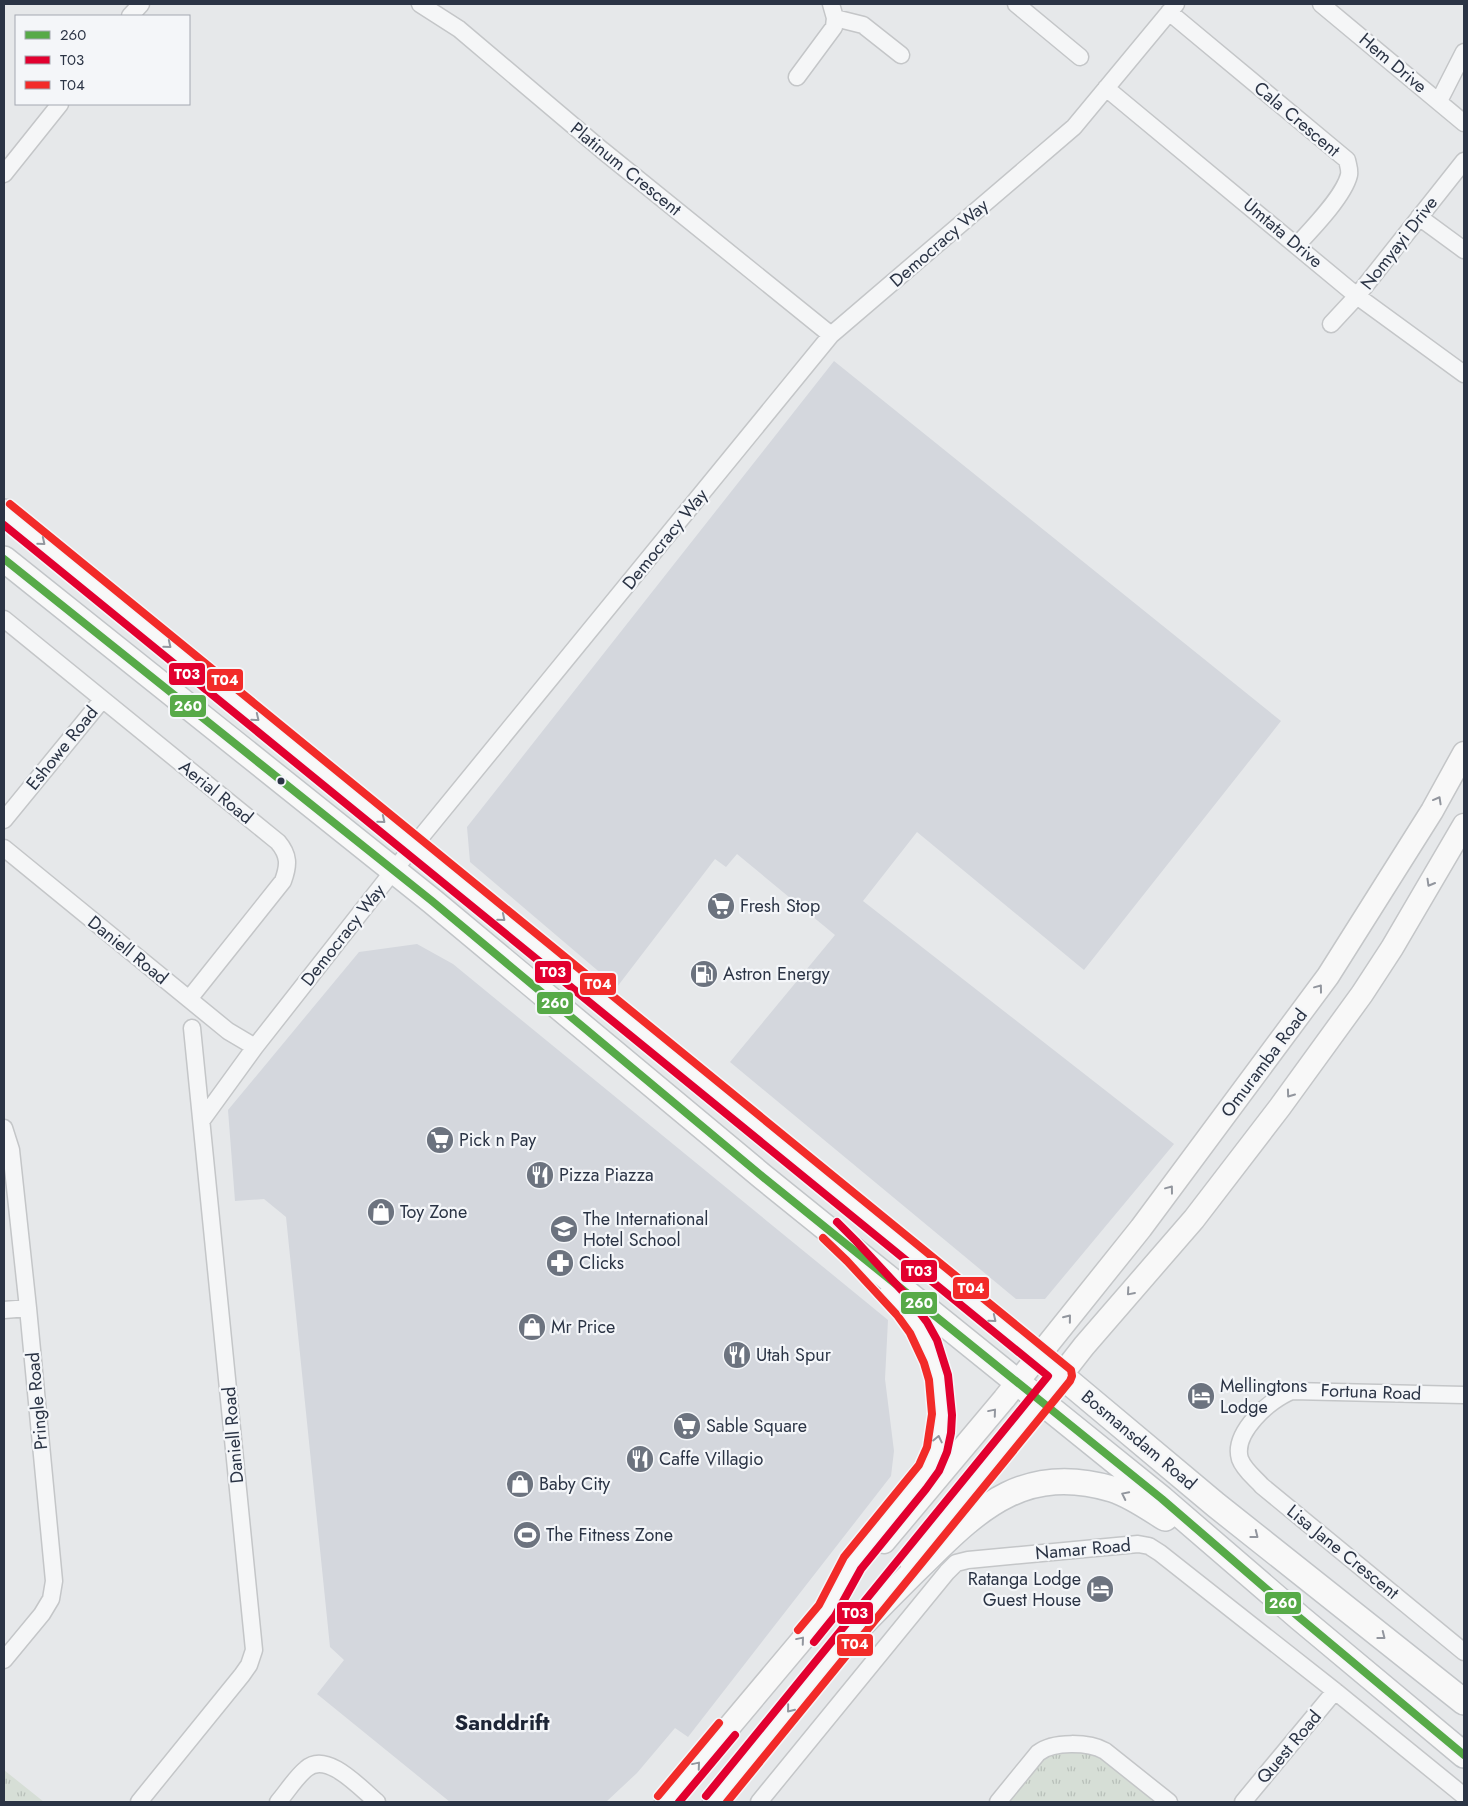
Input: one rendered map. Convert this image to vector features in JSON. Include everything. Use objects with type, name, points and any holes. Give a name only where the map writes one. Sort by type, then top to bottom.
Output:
[{"type":"main road","name":"Bosmansdam Road","points":[[4,512],[1062,1375],[1216,1505],[1464,1702]]},
{"type":"main road","name":"Bosmansdam Road","points":[[4,558],[394,870],[763,1177],[1162,1499],[1464,1755]]},
{"type":"main road","name":"Omuramba Road","points":[[666,1802],[1017,1382],[1141,1228],[1328,976],[1432,811],[1464,753]]},
{"type":"main road","points":[[714,1802],[1041,1402],[1084,1346],[1194,1219],[1280,1107],[1362,994],[1392,948],[1464,824]]},
{"type":"main road","points":[[827,1610],[848,1569],[857,1556],[919,1482],[929,1466],[941,1426],[942,1405],[939,1381],[931,1352],[919,1328],[844,1242]]},
{"type":"main road","points":[[855,1631],[961,1525],[986,1506],[1005,1495],[1037,1484],[1060,1482],[1092,1485],[1114,1490],[1136,1501],[1227,1556]]},
{"type":"street","points":[[131,15],[141,4]]},
{"type":"street","name":"Platinum Crescent","points":[[420,4],[459,29],[602,150],[831,336]]},
{"type":"street","points":[[1016,4],[1080,57]]},
{"type":"street","name":"Hem Drive","points":[[1321,4],[1464,122]]},
{"type":"street","name":"Democracy Way","points":[[202,1120],[255,1047],[394,870],[831,336],[1074,127],[1173,8]]},
{"type":"street","name":"Cala Crescent","points":[[1173,8],[1347,160],[1349,175],[1346,182],[1330,208],[1297,244]]},
{"type":"street","points":[[797,77],[834,27],[833,11],[864,25],[901,55]]},
{"type":"street","points":[[1439,101],[1464,52]]},
{"type":"street","name":"Umtata Drive","points":[[1106,88],[1358,296],[1464,374]]},
{"type":"street","points":[[4,174],[59,105]]},
{"type":"street","name":"Nomyayi Drive","points":[[1331,324],[1358,296],[1464,160]]},
{"type":"street","points":[[1419,217],[1464,250]]},
{"type":"street","name":"Aerial Road","points":[[4,618],[278,842],[285,850],[288,859],[287,871],[283,881],[189,1000]]},
{"type":"street","name":"Eshowe Road","points":[[4,820],[102,700]]},
{"type":"street","name":"Daniell Road","points":[[4,848],[228,1031],[255,1047]]},
{"type":"street","name":"Daniell Road","points":[[139,1802],[249,1665],[254,1650],[192,1028]]},
{"type":"street","name":"Pringle Road","points":[[4,1128],[11,1150],[54,1581],[51,1599],[42,1614],[4,1660]]},
{"type":"street","points":[[4,1310],[28,1308]]},
{"type":"street","name":"Fortuna Road","points":[[1240,1442],[1256,1417],[1280,1396],[1292,1391],[1464,1395]]},
{"type":"street","name":"Lisa Jane Crescent","points":[[1240,1442],[1240,1457],[1244,1467],[1262,1486],[1464,1652]]},
{"type":"street","name":"Namar Road","points":[[759,1802],[956,1563],[968,1560],[1138,1544],[1150,1546],[1160,1553],[1464,1796]]},
{"type":"street","name":"Quest Road","points":[[1243,1802],[1335,1691]]},
{"type":"street","points":[[998,1802],[1038,1753],[1045,1748],[1089,1744],[1105,1751],[1170,1802]]},
{"type":"street","points":[[278,1802],[306,1769],[318,1763],[328,1764],[343,1773],[377,1802]]},
{"type":"shaded area","points":[[834,361],[1281,721],[1084,970],[917,832],[863,901],[1174,1144],[1045,1299],[1016,1299],[730,1062],[835,935],[737,854],[726,867],[715,859],[617,987],[470,862],[467,827]]},
{"type":"shaded area","name":"Sable Square","points":[[417,944],[453,964],[888,1320],[885,1379],[894,1451],[891,1476],[688,1737],[675,1728],[637,1773],[606,1802],[450,1802],[317,1694],[344,1660],[330,1647],[286,1217],[264,1199],[235,1201],[228,1110],[359,952]]},
{"type":"green space","points":[[1092,1747],[1171,1802],[1001,1802],[1041,1755]]},
{"type":"green space","points":[[4,1770],[44,1802],[4,1802]]},
{"type":"transit line","name":"T04","points":[[10,504],[1071,1370],[1072,1376],[1070,1381],[727,1802]]},
{"type":"transit line","name":"T03","points":[[4,525],[1048,1376],[706,1796]]},
{"type":"transit line","name":"260","points":[[4,559],[432,901],[763,1177],[1162,1499],[1300,1618],[1464,1755]]},
{"type":"transit line","name":"T03","points":[[814,1642],[835,1616],[861,1569],[939,1471],[947,1452],[952,1415],[948,1375],[937,1340],[927,1322],[907,1296],[837,1222]]},
{"type":"transit line","name":"T04","points":[[798,1630],[819,1605],[844,1557],[919,1465],[927,1447],[932,1414],[929,1380],[924,1363],[910,1333],[897,1315],[823,1238]]},
{"type":"transit line","name":"T04","points":[[658,1796],[719,1723]]},
{"type":"transit line","name":"T03","points":[[679,1802],[735,1735]]},
{"type":"place","name":"Fresh Stop","points":[[721,906]]},
{"type":"place","name":"Astron Energy","points":[[704,974]]},
{"type":"place","name":"Pick n Pay","points":[[440,1140]]},
{"type":"place","name":"Pizza Piazza","points":[[540,1175]]},
{"type":"place","name":"Toy Zone","points":[[381,1212]]},
{"type":"place","name":"The International Hotel School","points":[[564,1229]]},
{"type":"place","name":"Clicks","points":[[560,1263]]},
{"type":"place","name":"Mr Price","points":[[532,1327]]},
{"type":"place","name":"Utah Spur","points":[[737,1355]]},
{"type":"place","name":"Mellingtons Lodge","points":[[1201,1396]]},
{"type":"place","name":"Sable Square","points":[[687,1426]]},
{"type":"place","name":"Caffe Villagio","points":[[640,1459]]},
{"type":"place","name":"Baby City","points":[[520,1484]]},
{"type":"place","name":"The Fitness Zone","points":[[527,1535]]},
{"type":"place","name":"Ratanga Lodge Guest House","points":[[1100,1589]]},
{"type":"district","name":"Sanddrift","points":[[502,1722]]}]
